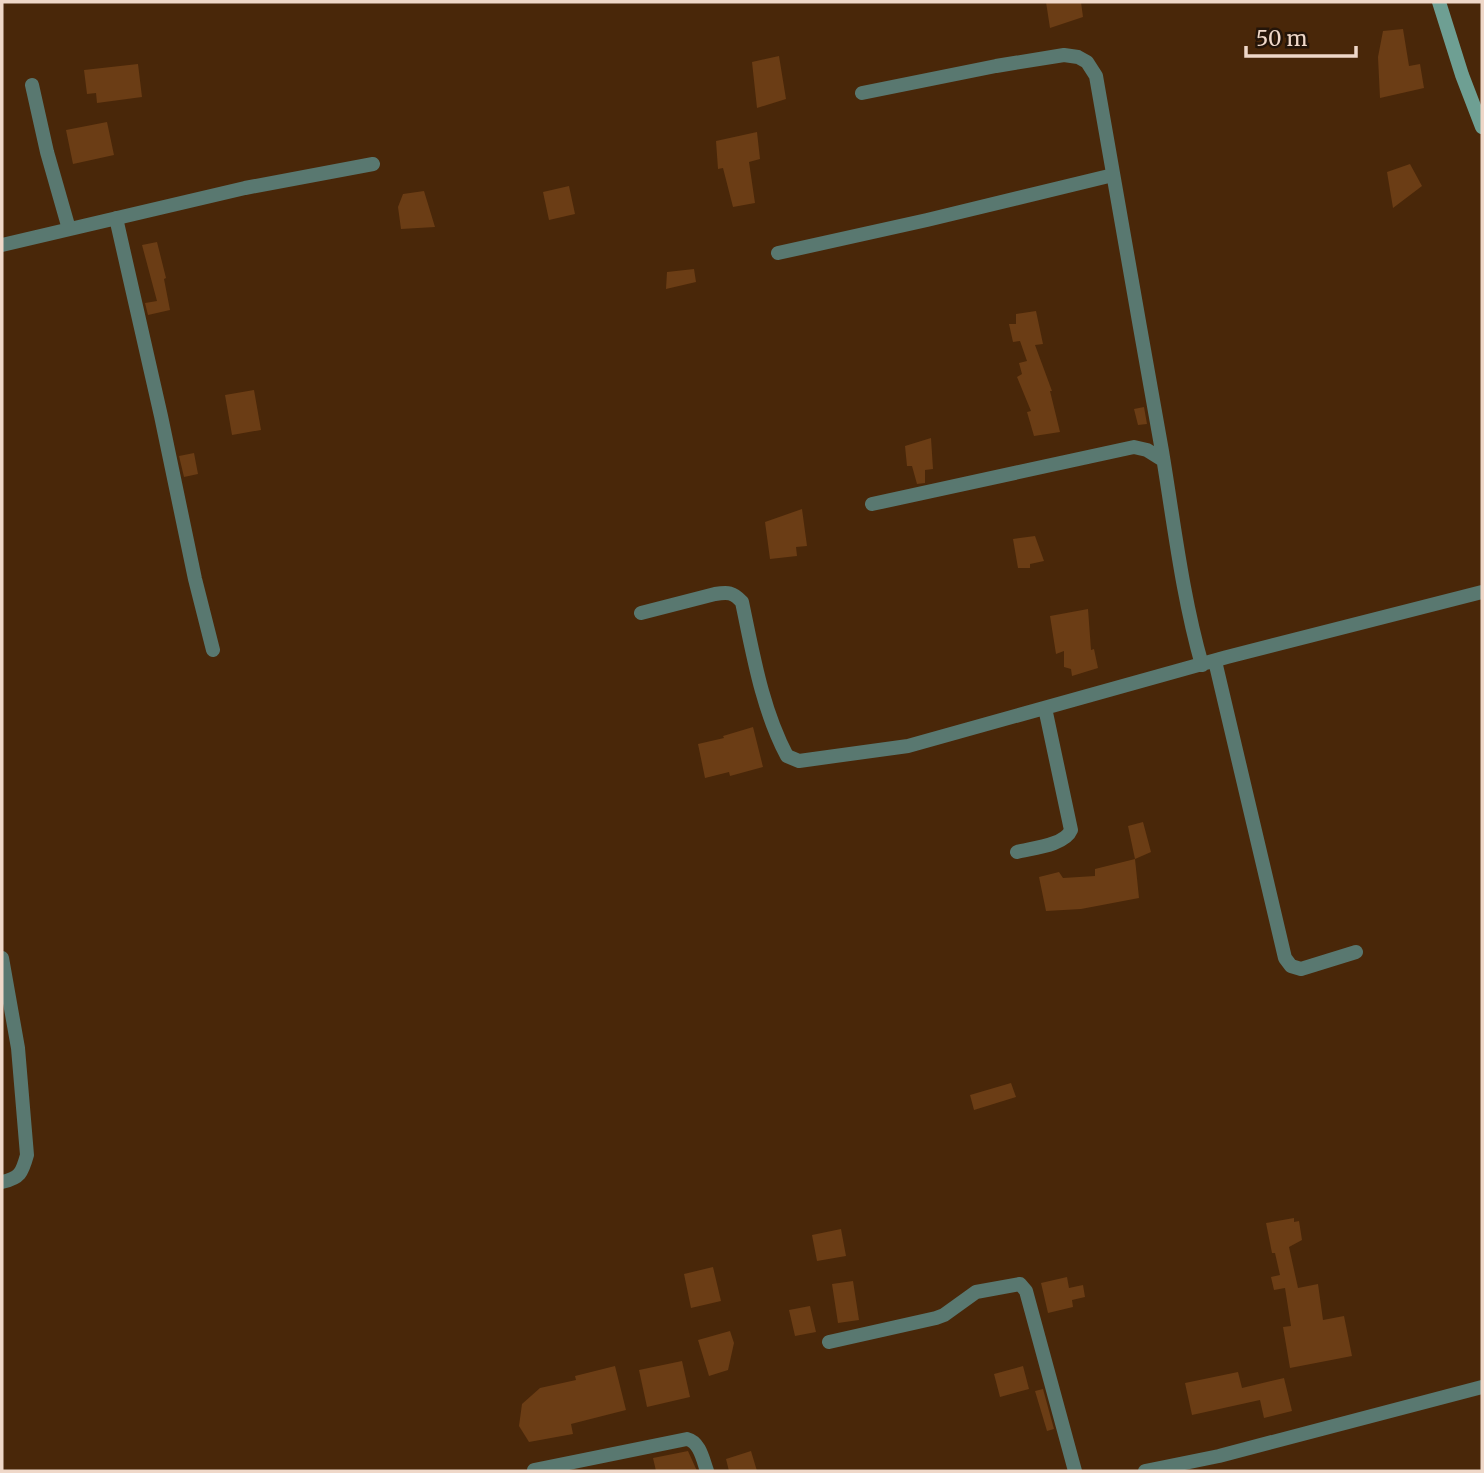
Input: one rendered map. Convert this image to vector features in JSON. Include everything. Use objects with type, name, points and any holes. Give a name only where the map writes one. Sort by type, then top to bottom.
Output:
[{"type":"main road","points":[[1438,2],[1482,127]]},
{"type":"street","points":[[862,93],[1064,55],[1078,57],[1087,62],[1096,76],[1191,627],[1208,663],[1285,958],[1291,966],[1301,969],[1356,952]]},
{"type":"street","points":[[32,85],[47,152],[69,229]]},
{"type":"street","points":[[2,244],[245,188],[373,164]]},
{"type":"street","points":[[778,253],[1113,175]]},
{"type":"street","points":[[116,218],[213,650]]},
{"type":"street","points":[[872,505],[1134,446],[1163,460]]},
{"type":"street","points":[[641,613],[715,594],[735,594],[742,602],[761,688],[778,740],[787,756],[799,761],[908,746],[1208,663],[1482,592]]},
{"type":"street","points":[[1017,852],[1062,841],[1071,830],[1045,708]]},
{"type":"street","points":[[2,958],[18,1048],[27,1155],[23,1171],[14,1180],[2,1182]]},
{"type":"street","points":[[829,1342],[936,1318],[976,1292],[1020,1284],[1026,1291],[1075,1471]]},
{"type":"street","points":[[1146,1471],[1219,1456],[1482,1387]]},
{"type":"street","points":[[534,1469],[687,1439],[692,1440],[702,1453],[707,1471]]},
{"type":"building","points":[[1046,2],[1081,2],[1083,17],[1050,28]]},
{"type":"building","points":[[1403,29],[1409,66],[1420,64],[1424,88],[1380,98],[1378,57],[1383,31]]},
{"type":"building","points":[[779,56],[786,99],[757,108],[752,62]]},
{"type":"building","points":[[138,64],[142,97],[97,103],[96,93],[87,94],[84,70]]},
{"type":"building","points":[[107,122],[114,155],[73,164],[66,130]]},
{"type":"building","points":[[757,132],[760,159],[749,162],[755,203],[733,207],[723,168],[718,169],[716,141]]},
{"type":"building","points":[[1410,164],[1422,186],[1393,208],[1387,172]]},
{"type":"building","points":[[569,186],[575,214],[549,220],[543,192]]},
{"type":"building","points":[[424,191],[435,227],[401,229],[398,207],[403,194]]},
{"type":"building","points":[[157,242],[170,310],[148,315],[145,303],[157,301],[142,245]]},
{"type":"building","points":[[694,269],[696,282],[666,289],[667,272]]},
{"type":"building","points":[[1036,311],[1043,344],[1035,345],[1052,391],[1060,432],[1034,436],[1027,412],[1031,411],[1017,377],[1022,374],[1019,363],[1027,361],[1020,341],[1013,342],[1009,324],[1016,324],[1016,314]]},
{"type":"building","points":[[254,390],[261,430],[232,435],[225,395]]},
{"type":"building","points":[[1144,407],[1147,424],[1138,425],[1134,409]]},
{"type":"building","points":[[931,438],[933,469],[925,470],[925,483],[917,484],[912,466],[907,466],[905,446]]},
{"type":"building","points":[[194,453],[198,474],[184,477],[179,456]]},
{"type":"building","points":[[802,509],[807,546],[796,547],[797,556],[770,559],[765,522]]},
{"type":"building","points":[[1035,536],[1044,561],[1030,564],[1030,568],[1018,568],[1013,539]]},
{"type":"building","points":[[1088,609],[1091,650],[1094,649],[1098,668],[1072,676],[1071,669],[1064,667],[1064,651],[1056,654],[1050,616]]},
{"type":"building","points":[[753,727],[763,767],[730,776],[729,772],[705,778],[698,744]]},
{"type":"building","points":[[1143,822],[1151,852],[1135,859],[1128,826]]},
{"type":"building","points":[[1135,859],[1139,898],[1081,909],[1046,911],[1039,877],[1059,872],[1063,878],[1095,876],[1095,869]]},
{"type":"building","points":[[1011,1083],[1016,1097],[974,1110],[970,1095]]},
{"type":"building","points":[[1294,1218],[1294,1222],[1299,1221],[1302,1240],[1289,1247],[1298,1288],[1318,1284],[1323,1320],[1344,1316],[1352,1356],[1290,1368],[1283,1327],[1291,1326],[1285,1288],[1274,1290],[1271,1277],[1280,1275],[1266,1223]]},
{"type":"building","points":[[841,1229],[846,1256],[817,1261],[812,1235]]},
{"type":"building","points":[[713,1267],[721,1301],[691,1308],[684,1274]]},
{"type":"building","points":[[1067,1277],[1069,1288],[1083,1285],[1085,1297],[1072,1300],[1073,1307],[1048,1313],[1041,1283]]},
{"type":"building","points":[[853,1281],[859,1320],[838,1323],[832,1284]]},
{"type":"building","points":[[810,1306],[816,1332],[795,1336],[789,1310]]},
{"type":"building","points":[[730,1331],[734,1343],[728,1370],[709,1376],[698,1340]]},
{"type":"building","points":[[682,1361],[690,1397],[647,1407],[639,1370]]},
{"type":"building","points":[[615,1366],[626,1410],[571,1424],[573,1434],[529,1442],[519,1426],[522,1404],[540,1388],[576,1380],[575,1376]]},
{"type":"building","points":[[1023,1366],[1029,1389],[1000,1397],[994,1374]]},
{"type":"building","points":[[1238,1372],[1242,1388],[1284,1378],[1292,1411],[1264,1418],[1260,1400],[1192,1415],[1185,1383]]},
{"type":"building","points":[[1043,1389],[1054,1429],[1047,1431],[1035,1391]]},
{"type":"building","points":[[688,1451],[697,1471],[656,1471],[653,1458]]},
{"type":"building","points":[[751,1451],[757,1471],[729,1471],[726,1459]]}]
